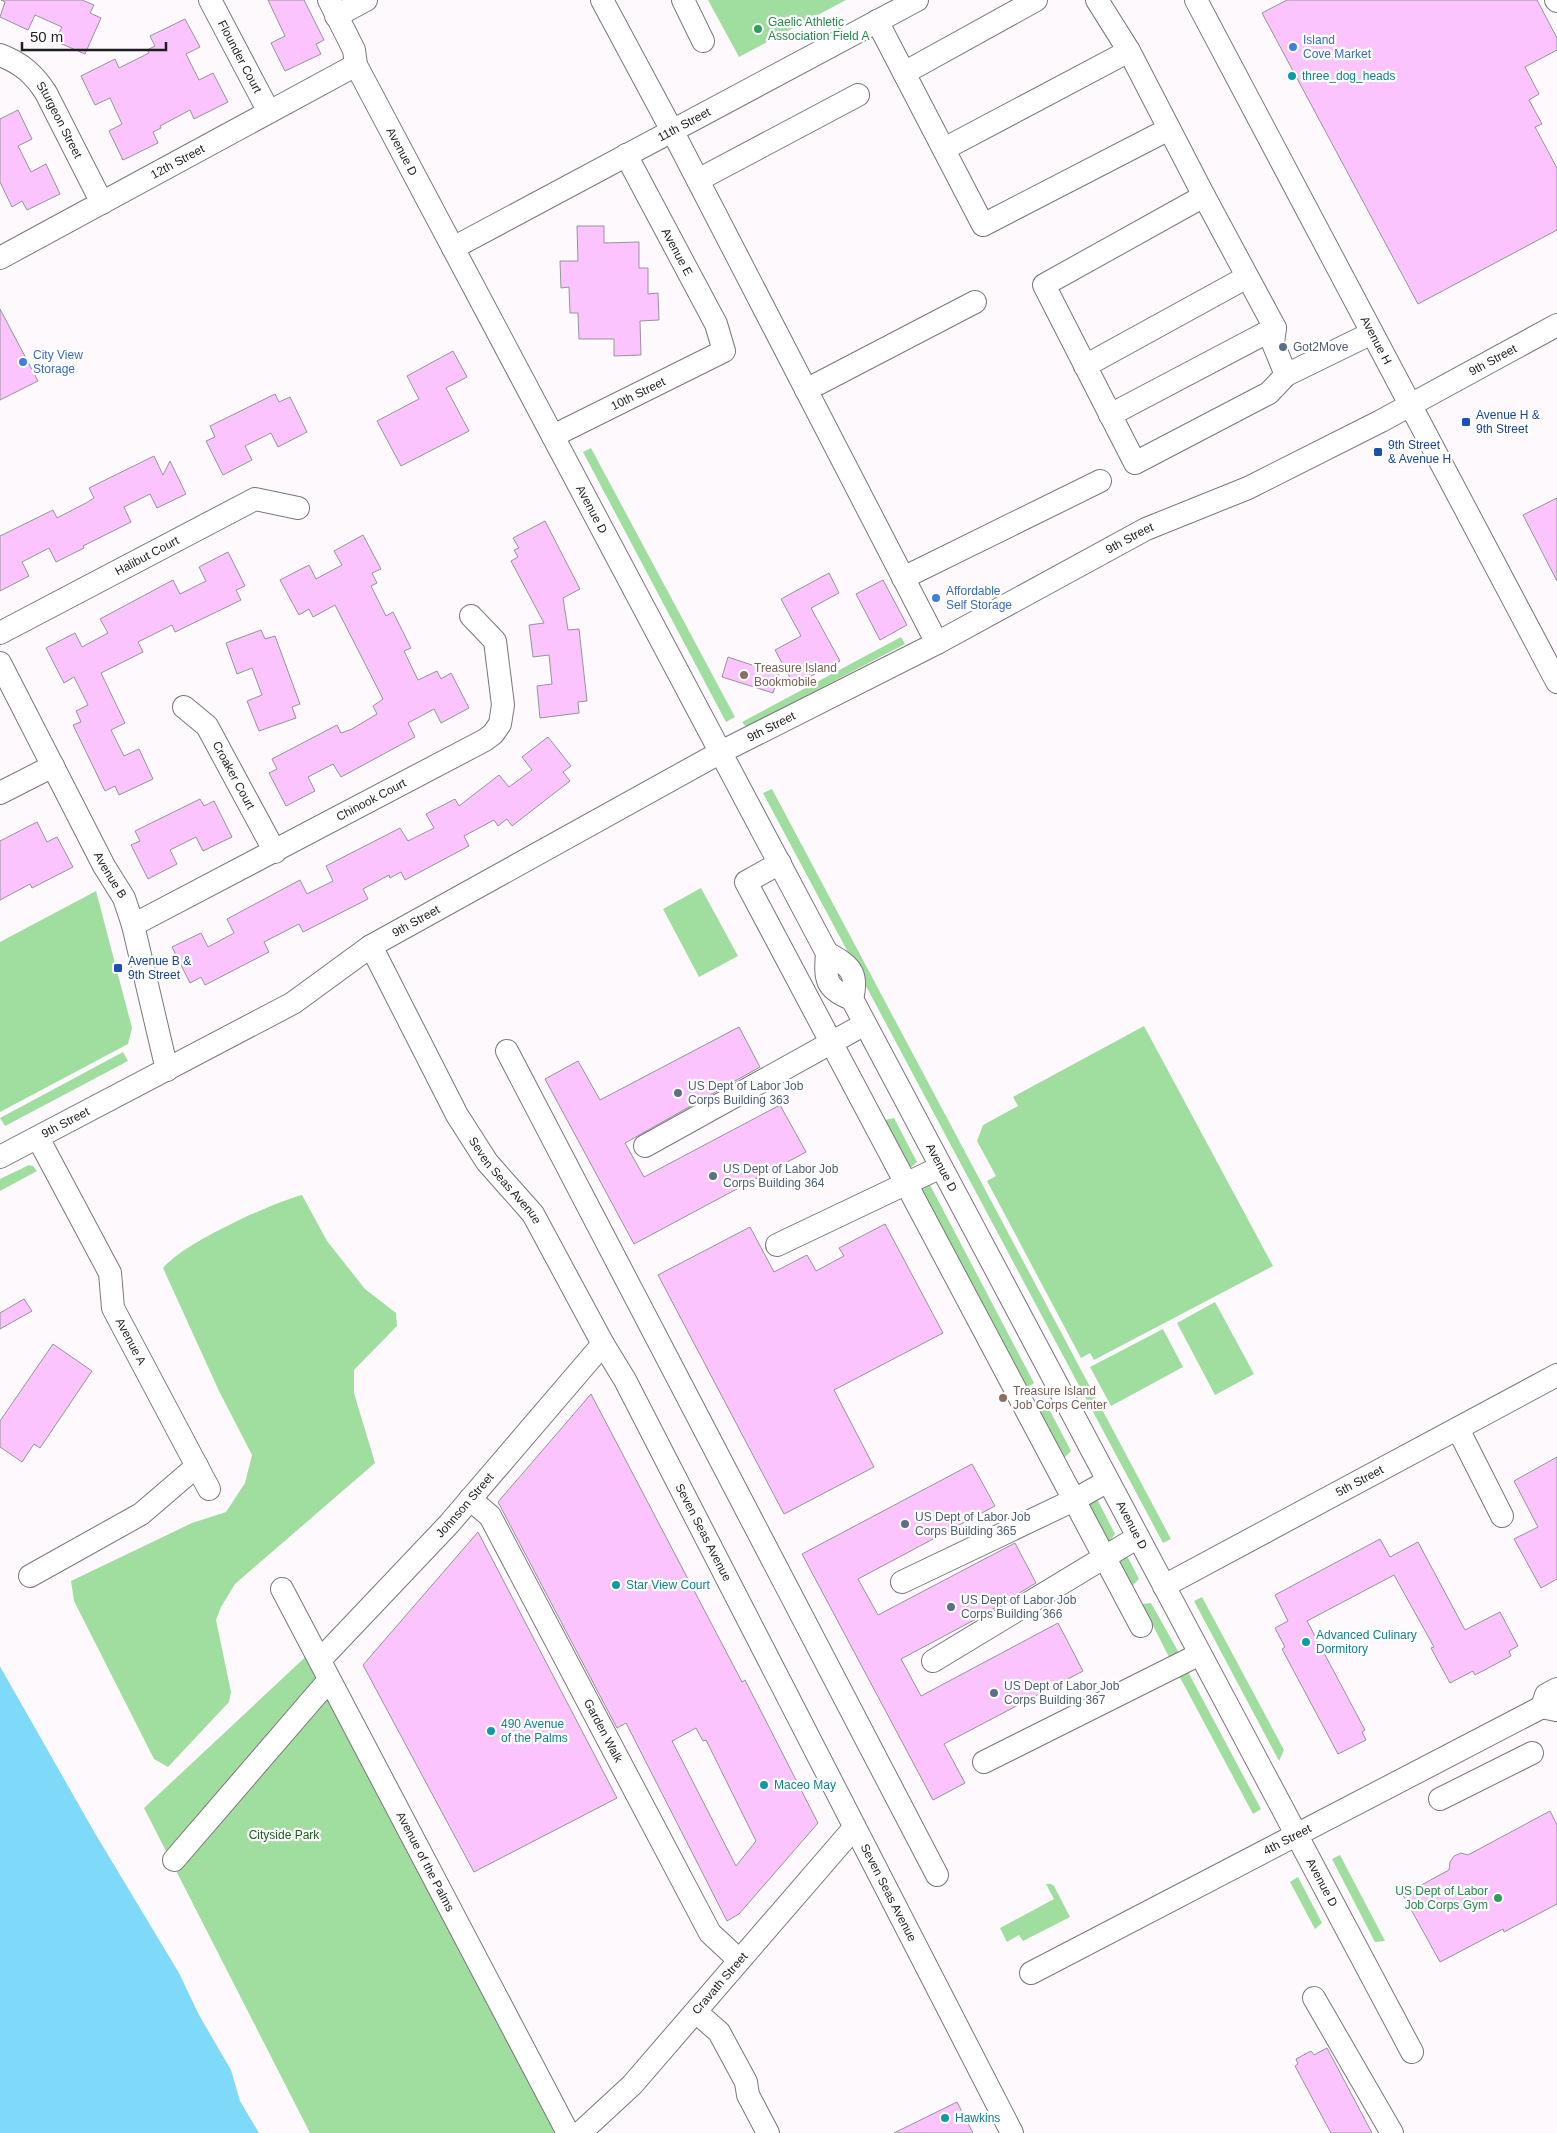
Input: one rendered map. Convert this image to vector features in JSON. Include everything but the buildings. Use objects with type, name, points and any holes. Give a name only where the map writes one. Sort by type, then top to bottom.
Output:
[{"type":"street","name":"Flounder Court","points":[[210,0],[269,112]]},
{"type":"street","points":[[333,8],[366,0]]},
{"type":"street","points":[[602,0],[698,180],[937,643]]},
{"type":"street","points":[[683,0],[703,41]]},
{"type":"street","name":"11th Street","points":[[453,248],[917,0]]},
{"type":"street","points":[[904,73],[1036,0]]},
{"type":"street","points":[[1097,0],[1129,51],[1275,328],[1273,342],[1286,375]]},
{"type":"street","name":"Avenue H","points":[[1196,0],[1410,405],[1551,658],[1557,682]]},
{"type":"street","name":"Avenue D","points":[[333,8],[354,50],[356,65],[827,953],[847,964],[856,984],[852,999],[1412,2052]]},
{"type":"street","points":[[877,21],[982,225],[1169,129]]},
{"type":"street","points":[[944,149],[1129,51]]},
{"type":"street","name":"Sturgeon Street","points":[[0,55],[28,70],[38,81],[46,93],[102,203]]},
{"type":"street","name":"12th Street","points":[[0,258],[356,65]]},
{"type":"street","points":[[698,180],[858,95]]},
{"type":"street","name":"Avenue E","points":[[626,155],[716,324],[724,351]]},
{"type":"street","points":[[1204,196],[1044,285],[1135,463],[1269,393],[1286,375],[1372,333]]},
{"type":"street","points":[[1085,366],[1248,277]]},
{"type":"street","points":[[806,390],[976,302]]},
{"type":"street","name":"9th Street","points":[[0,1157],[293,1003],[371,946],[721,752],[937,643],[1146,529],[1248,488],[1410,405],[1557,325]]},
{"type":"street","points":[[1110,415],[1275,328]]},
{"type":"street","name":"10th Street","points":[[553,436],[724,351]]},
{"type":"street","points":[[903,578],[1100,481]]},
{"type":"street","name":"Halibut Court","points":[[0,633],[255,499],[298,508]]},
{"type":"street","name":"Chinook Court","points":[[133,925],[275,852],[493,734],[500,724],[503,706],[495,641],[471,616]]},
{"type":"street","name":"Avenue B","points":[[0,662],[8,695],[53,766],[104,866],[124,898],[133,925],[167,1070]]},
{"type":"street","name":"Croaker Court","points":[[184,707],[207,726],[275,852]]},
{"type":"street","points":[[0,793],[53,766]]},
{"type":"street","points":[[780,863],[746,882],[1141,1626]]},
{"type":"street","name":"Seven Seas Avenue","points":[[371,946],[458,1115],[487,1162],[533,1214],[603,1344],[625,1380],[1012,2133]]},
{"type":"street","points":[[645,1146],[865,1024]]},
{"type":"street","points":[[507,1051],[937,1875]]},
{"type":"street","name":"Avenue A","points":[[38,1138],[110,1273],[113,1308],[209,1489]]},
{"type":"street","points":[[777,1245],[941,1166]]},
{"type":"street","name":"Johnson Street","points":[[320,1660],[470,1499],[603,1344]]},
{"type":"street","name":"5th Street","points":[[1164,1586],[1557,1376]]},
{"type":"street","points":[[1458,1429],[1502,1516]]},
{"type":"street","points":[[30,1576],[141,1514],[197,1466]]},
{"type":"street","points":[[902,1582],[1074,1500],[1108,1481]]},
{"type":"street","name":"Garden Walk","points":[[470,1499],[490,1516],[710,1933],[739,1960]]},
{"type":"street","points":[[933,1661],[1138,1537]]},
{"type":"street","name":"Avenue of the Palms","points":[[282,1589],[568,2133]]},
{"type":"street","points":[[984,1762],[1200,1654]]},
{"type":"street","points":[[174,1860],[323,1687]]},
{"type":"street","name":"4th Street","points":[[1032,1973],[1470,1744],[1550,1708],[1546,1695],[1557,1689]]},
{"type":"street","points":[[1470,1744],[1488,1775]]},
{"type":"street","points":[[1440,1799],[1532,1753]]},
{"type":"street","name":"Cravath Street","points":[[580,2133],[632,2085],[854,1828]]},
{"type":"street","points":[[1314,1998],[1392,2133]]},
{"type":"street","points":[[696,2012],[719,2032],[746,2082],[748,2095],[768,2133]]},
{"type":"green space","name":"Gaelic Athletic Association Field A","points":[[708,0],[846,0],[739,57]]},
{"type":"green space","points":[[591,448],[735,717],[726,722],[583,452]]},
{"type":"green space","points":[[901,637],[905,644],[746,727],[742,722]]},
{"type":"green space","points":[[772,789],[1171,1539],[1163,1543],[763,793]]},
{"type":"green space","points":[[701,888],[738,956],[699,977],[663,909]]},
{"type":"green space","points":[[96,891],[132,1028],[128,1044],[0,1112],[0,942]]},
{"type":"green space","points":[[1144,1026],[1273,1266],[1094,1360],[1090,1353],[1081,1358],[987,1181],[996,1176],[977,1141],[983,1125],[1018,1106],[1013,1097]]},
{"type":"green space","points":[[123,1052],[128,1061],[5,1126],[0,1118]]},
{"type":"green space","points":[[894,1118],[917,1162],[910,1168],[885,1120]]},
{"type":"green space","points":[[29,1165],[33,1166],[37,1171],[0,1191],[0,1179]]},
{"type":"green space","points":[[930,1185],[1034,1383],[1027,1388],[920,1187]]},
{"type":"green space","points":[[302,1195],[327,1241],[365,1289],[396,1313],[397,1326],[354,1370],[354,1393],[375,1463],[235,1584],[221,1607],[216,1620],[231,1692],[229,1702],[168,1767],[154,1759],[74,1601],[71,1581],[192,1523],[226,1512],[245,1483],[252,1455],[219,1391],[163,1268],[189,1247],[208,1236],[249,1215]]},
{"type":"green space","points":[[1215,1302],[1254,1374],[1215,1395],[1177,1323]]},
{"type":"green space","points":[[1163,1329],[1183,1367],[1111,1406],[1090,1367]]},
{"type":"green space","points":[[1047,1405],[1071,1451],[1064,1458],[1038,1408]]},
{"type":"green space","points":[[1086,1499],[1097,1499],[1115,1534],[1109,1542]]},
{"type":"green space","points":[[1114,1552],[1125,1552],[1139,1579],[1132,1586]]},
{"type":"green space","points":[[1202,1597],[1284,1750],[1279,1761],[1194,1601]]},
{"type":"green space","points":[[1151,1603],[1178,1651],[1171,1661],[1142,1604]]},
{"type":"green space","name":"Cityside Park","points":[[315,1648],[557,2133],[310,2133],[144,1808]]},
{"type":"green space","points":[[1176,1670],[1187,1670],[1261,1809],[1253,1814]]},
{"type":"green space","points":[[1340,1855],[1385,1941],[1375,1942],[1332,1859]]},
{"type":"green space","points":[[1298,1877],[1322,1923],[1315,1929],[1290,1882]]},
{"type":"green space","points":[[1046,1884],[1054,1886],[1070,1917],[1023,1941],[1019,1935],[1007,1942],[1000,1928],[1054,1899]]},
{"type":"water","points":[[0,1615],[283,2133],[0,2133]]},
{"type":"pier","points":[[0,1612],[285,2133],[259,2133],[240,2101],[231,2070],[199,2015],[179,1973],[96,1835],[2,1670],[0,1666]]},
{"type":"place","name":"Gaelic Athletic Association Field A","points":[[758,29]]},
{"type":"place","name":"Island Cove Market","points":[[1293,47]]},
{"type":"place","name":"three_dog_heads","points":[[1292,76]]},
{"type":"place","name":"Got2Move","points":[[1283,347]]},
{"type":"place","name":"City View Storage","points":[[23,362]]},
{"type":"place","name":"Avenue H & 9th Street","points":[[1466,422]]},
{"type":"place","name":"9th Street & Avenue H","points":[[1378,452]]},
{"type":"place","name":"Affordable Self Storage","points":[[936,598]]},
{"type":"place","name":"Treasure Island Bookmobile","points":[[744,675]]},
{"type":"place","name":"Avenue B & 9th Street","points":[[118,968]]},
{"type":"place","name":"US Dept of Labor Job Corps Building 363","points":[[678,1093]]},
{"type":"place","name":"US Dept of Labor Job Corps Building 364","points":[[713,1176]]},
{"type":"place","name":"Treasure Island Job Corps Center","points":[[1003,1398]]},
{"type":"place","name":"US Dept of Labor Job Corps Building 365","points":[[905,1524]]},
{"type":"place","name":"Star View Court","points":[[616,1585]]},
{"type":"place","name":"US Dept of Labor Job Corps Building 366","points":[[951,1607]]},
{"type":"place","name":"Advanced Culinary Dormitory","points":[[1306,1642]]},
{"type":"place","name":"US Dept of Labor Job Corps Building 367","points":[[994,1693]]},
{"type":"place","name":"490 Avenue of the Palms","points":[[491,1731]]},
{"type":"place","name":"Maceo May","points":[[764,1785]]},
{"type":"place","name":"US Dept of Labor Job Corps Gym","points":[[1498,1898]]},
{"type":"place","name":"Hawkins","points":[[945,2118]]}]
